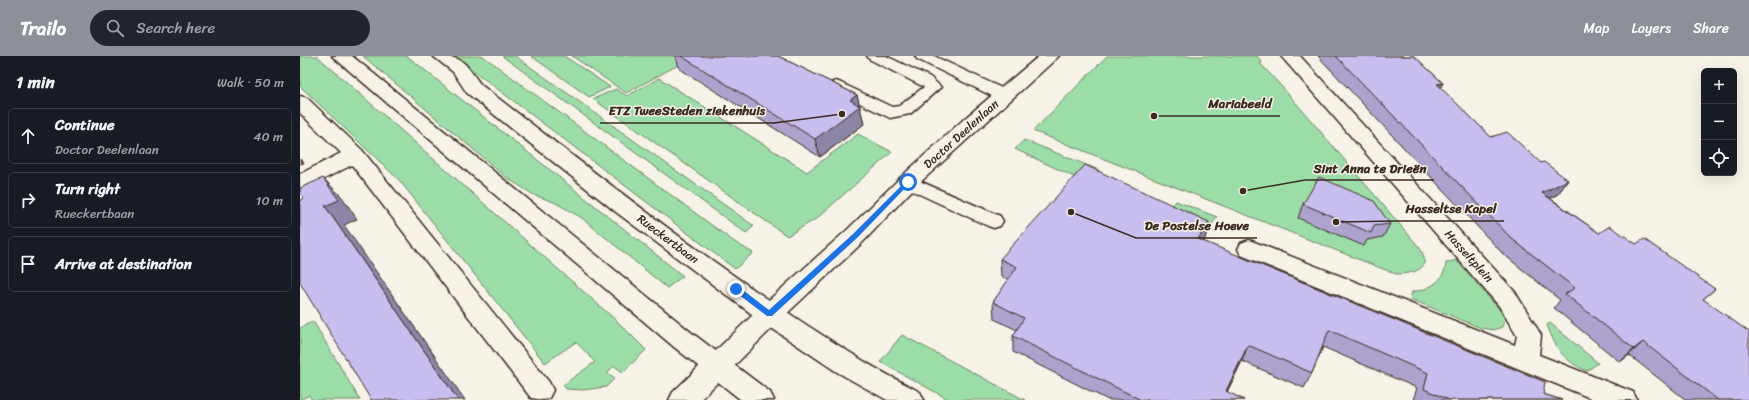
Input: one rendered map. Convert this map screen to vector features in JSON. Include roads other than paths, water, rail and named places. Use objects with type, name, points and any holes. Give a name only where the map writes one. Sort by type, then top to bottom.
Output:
[{"type":"street","points":[[341,56],[646,310],[761,400]]},
{"type":"street","name":"Rueckertbaan","points":[[442,56],[459,68],[474,89],[624,206],[770,314],[846,364],[911,400]]},
{"type":"street","name":"Doctor Deelenlaan","points":[[682,400],[770,314],[855,236],[908,182],[1050,56]]},
{"type":"street","name":"Hasseltplein","points":[[1290,56],[1507,299],[1528,335],[1526,360]]},
{"type":"street","points":[[300,102],[355,155],[540,390]]},
{"type":"street","points":[[300,183],[355,155]]},
{"type":"street","points":[[1249,249],[1624,400]]},
{"type":"lane","points":[[826,81],[890,113],[904,110],[933,87],[925,80],[874,56]]},
{"type":"lane","points":[[922,56],[1005,96]]},
{"type":"lane","points":[[908,182],[994,221]]},
{"type":"place","name":"ETZ TweeSteden ziekenhuis","points":[[842,114]]},
{"type":"place","name":"Mariabeeld","points":[[1154,116]]},
{"type":"place","name":"Sint Anna te Drieën","points":[[1243,191]]},
{"type":"place","name":"De Postelse Hoeve","points":[[1071,212]]},
{"type":"place","name":"Hasseltse Kapel","points":[[1336,222]]}]
